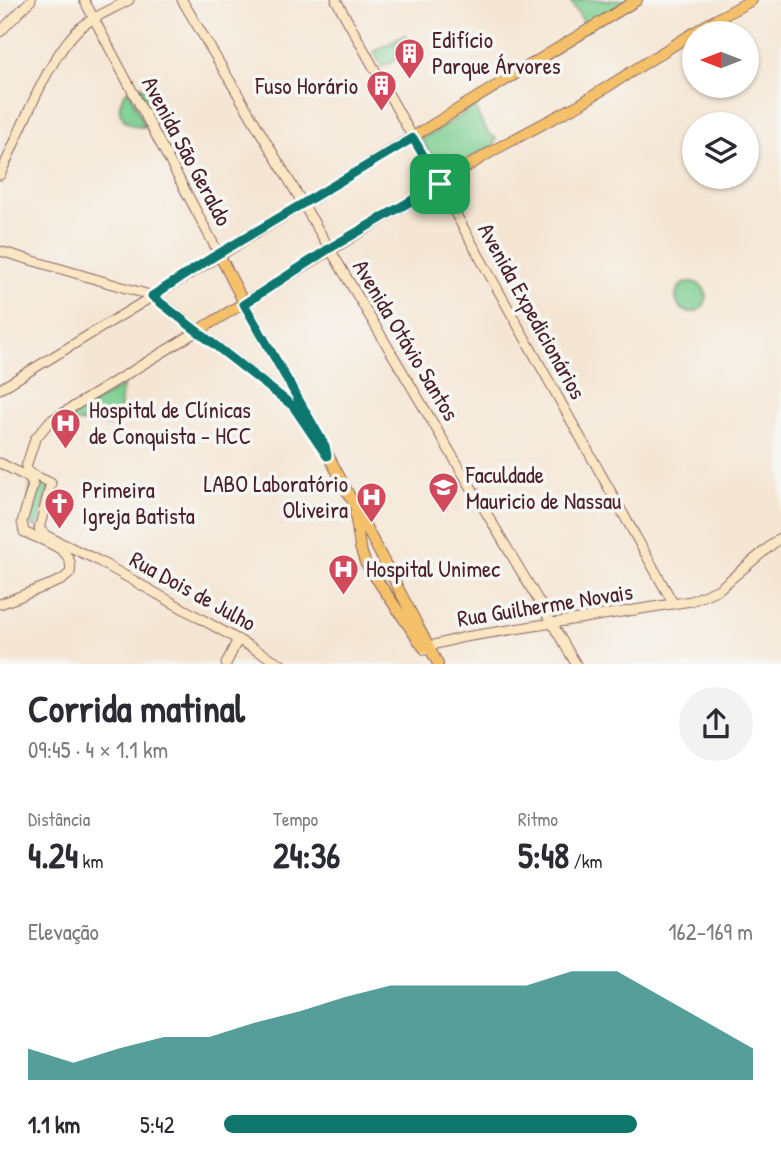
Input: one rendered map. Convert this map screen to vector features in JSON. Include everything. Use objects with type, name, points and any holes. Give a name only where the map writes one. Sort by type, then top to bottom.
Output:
[{"type":"main road","points":[[327,456],[305,421],[278,393],[152,296],[637,0]]},
{"type":"main road","points":[[196,332],[330,248],[503,145],[580,104],[706,25],[752,0]]},
{"type":"main road","name":"Avenida São Geraldo","points":[[219,254],[244,304],[325,446],[327,456],[433,663]]},
{"type":"main road","points":[[278,393],[282,384],[292,386]]},
{"type":"main road","name":"Avenida São Geraldo","points":[[354,506],[365,562],[438,663]]},
{"type":"street","points":[[0,32],[32,0]]},
{"type":"street","name":"Avenida São Geraldo","points":[[84,0],[219,254]]},
{"type":"street","points":[[0,175],[55,60],[79,29],[129,0]]},
{"type":"street","name":"Avenida Otávio Santos","points":[[182,0],[576,663]]},
{"type":"street","name":"Avenida Expedicionários","points":[[336,0],[673,603]]},
{"type":"street","points":[[0,251],[152,296]]},
{"type":"street","points":[[0,389],[152,296]]},
{"type":"street","points":[[14,470],[21,470],[27,463],[39,432],[47,423],[196,332]]},
{"type":"street","points":[[0,463],[29,478],[32,484],[33,491],[22,522],[24,532],[66,553],[71,561],[68,577],[0,604]]},
{"type":"street","name":"Rua Dois de Julho","points":[[27,463],[29,473],[51,483],[38,527],[40,531],[281,663]]},
{"type":"street","name":"Rua Guilherme Novais","points":[[427,648],[465,637],[691,601],[719,589],[781,537]]},
{"type":"street","points":[[226,663],[238,639]]},
{"type":"green space","points":[[570,0],[631,0],[587,27]]},
{"type":"green space","points":[[405,35],[413,49],[382,67],[374,52]]},
{"type":"green space","points":[[138,86],[153,91],[159,98],[161,114],[154,121]]},
{"type":"green space","points":[[129,89],[145,127],[130,124],[121,115],[121,102]]},
{"type":"green space","points":[[467,108],[475,108],[478,112],[489,134],[496,138],[494,146],[450,170],[449,175],[439,175],[436,170],[438,166],[420,138],[465,113]]},
{"type":"green space","points":[[691,282],[702,286],[706,297],[702,308],[691,312],[680,308],[676,297],[680,286]]},
{"type":"green space","points":[[123,386],[117,427],[63,420]]},
{"type":"green space","points":[[32,480],[40,485],[51,484],[37,528],[24,521]]},
{"type":"place","name":"Edifício Parque Árvores","points":[[409,80]]},
{"type":"place","name":"Fuso Horário","points":[[381,113]]},
{"type":"place","name":"Hospital de Clínicas de Conquista - HCC","points":[[66,450]]},
{"type":"place","name":"Faculdade Mauricio de Nassau","points":[[443,515]]},
{"type":"place","name":"LABO Laboratório Oliveira","points":[[371,524]]},
{"type":"place","name":"Primeira Igreja Batista","points":[[59,530]]},
{"type":"place","name":"Hospital Unimec","points":[[343,596]]},
{"type":"route","points":[[413,138],[440,184],[330,248],[244,304],[325,446],[327,456],[293,406],[152,296],[413,138]]}]
